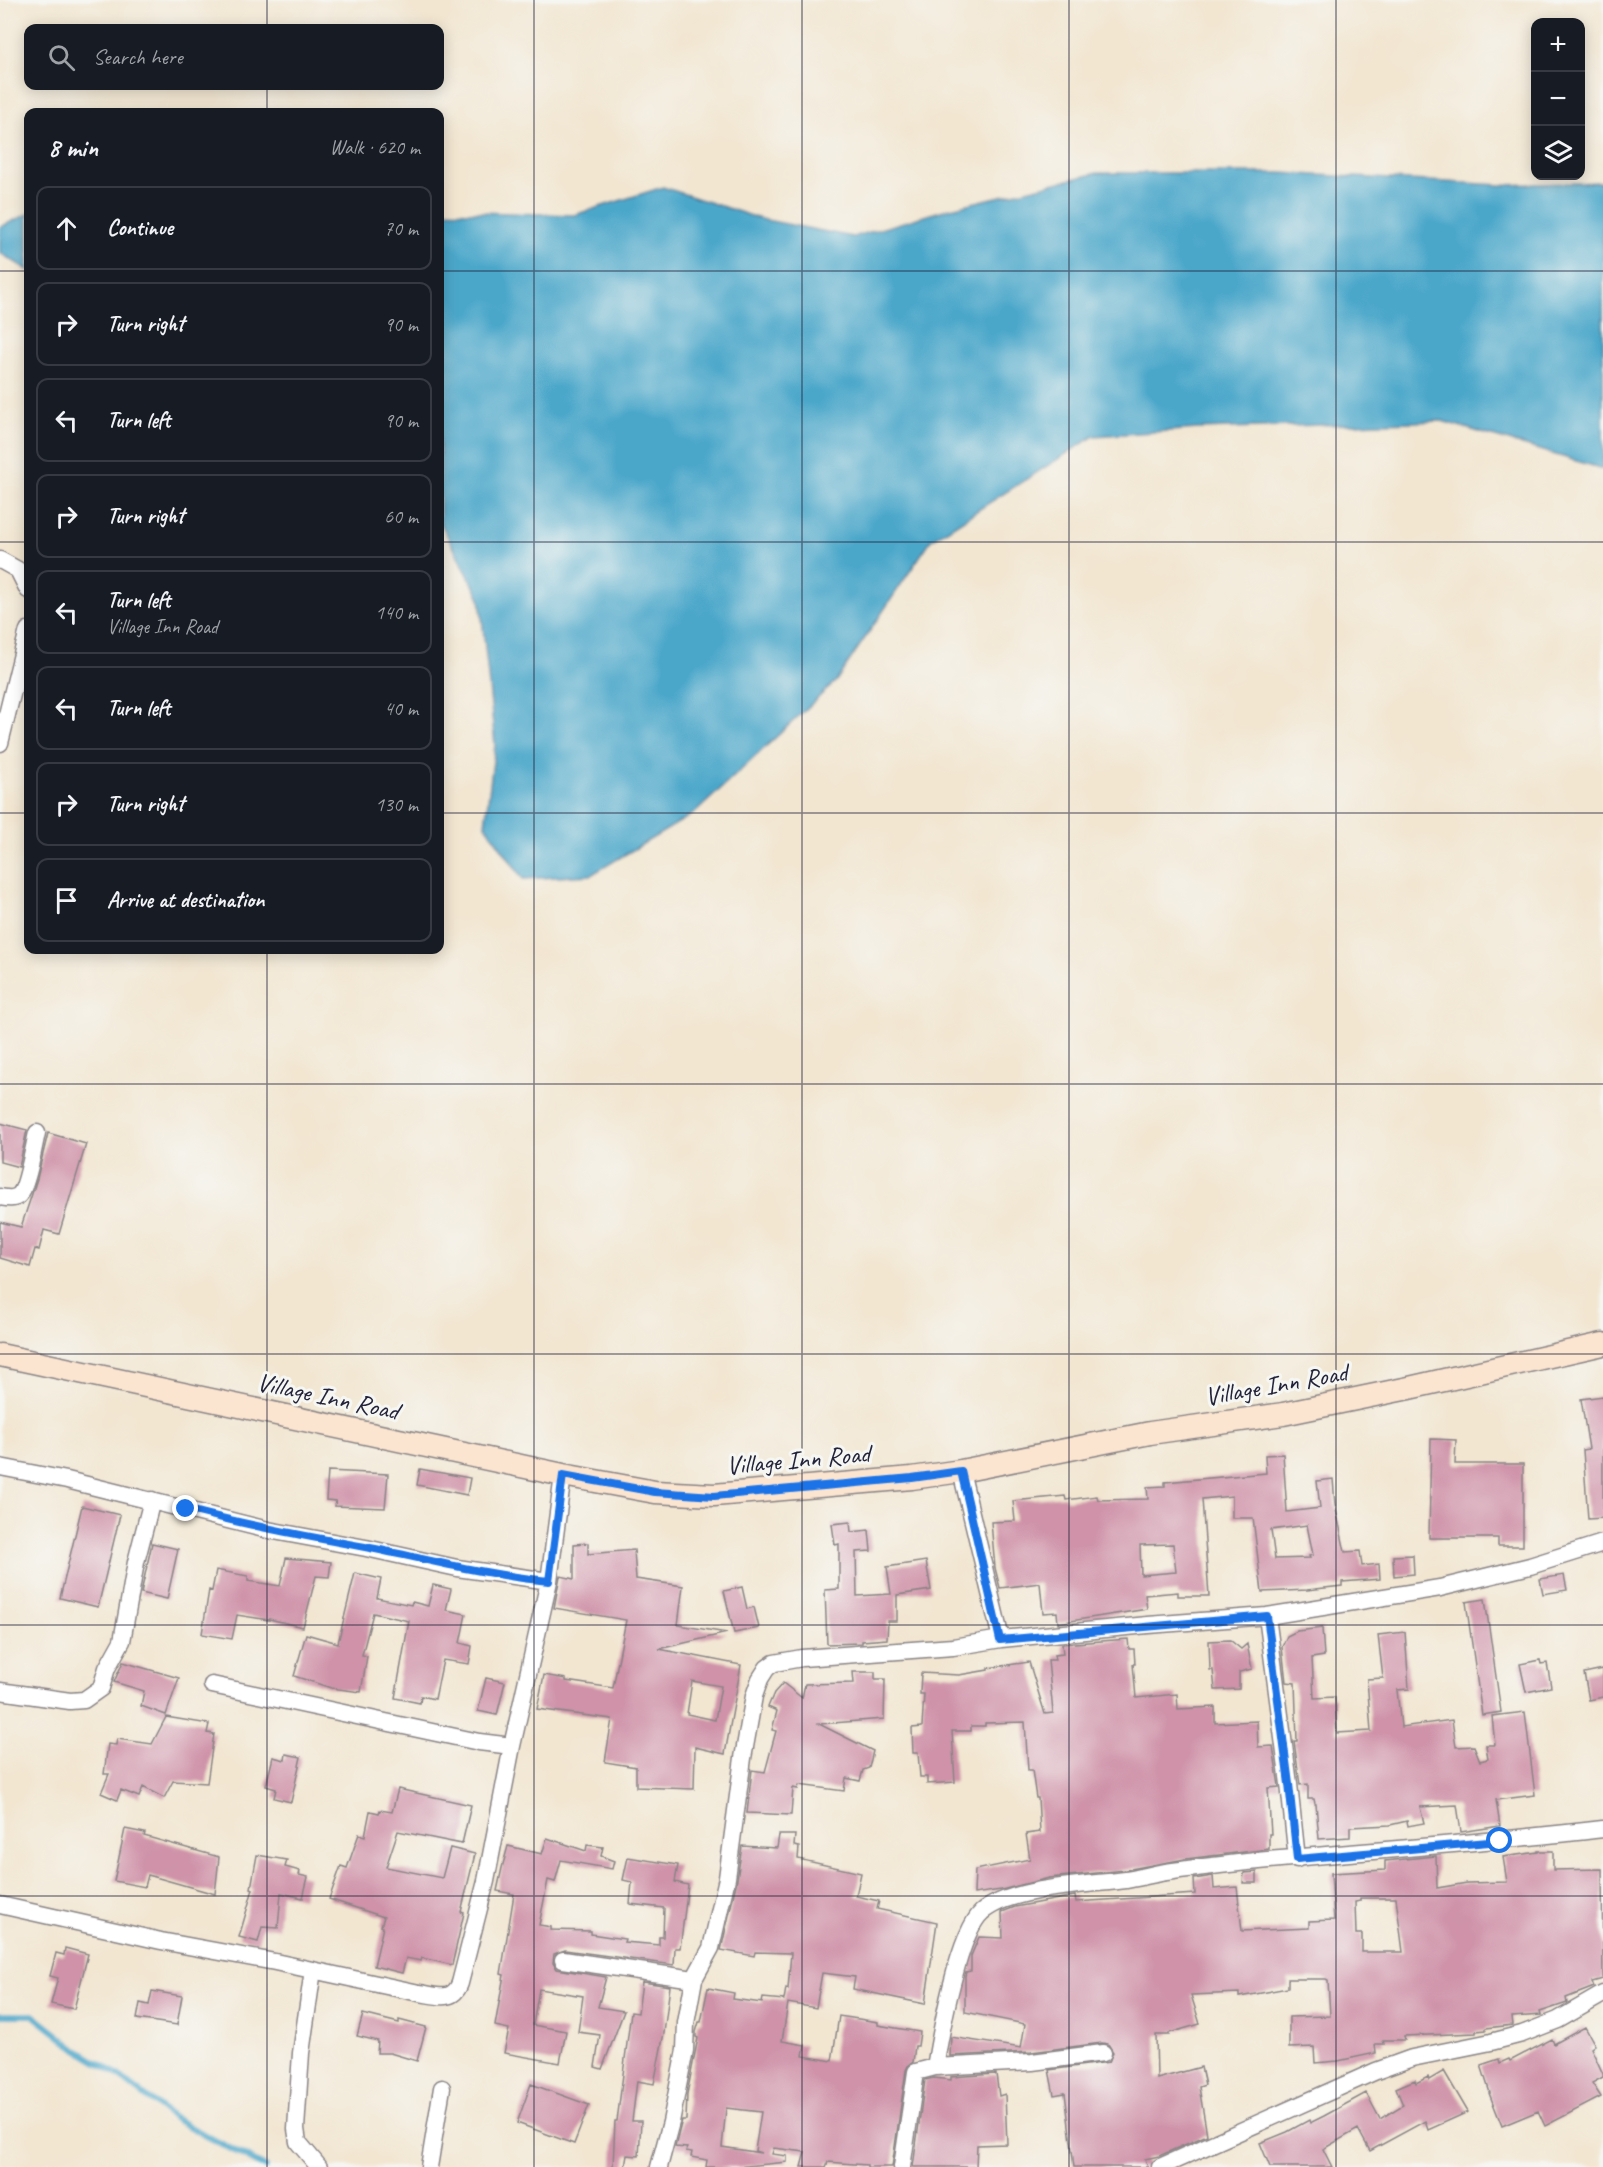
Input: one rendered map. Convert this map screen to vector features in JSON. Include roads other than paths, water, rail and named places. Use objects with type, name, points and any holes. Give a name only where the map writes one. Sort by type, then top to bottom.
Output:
[{"type":"street","points":[[0,560],[18,570],[24,582]]},
{"type":"street","points":[[0,743],[24,646]]},
{"type":"street","points":[[0,1197],[12,1198],[19,1195],[24,1187],[36,1133]]},
{"type":"street","name":"Village Inn Road","points":[[0,1355],[563,1475],[655,1492],[714,1496],[901,1479],[961,1471],[1150,1433],[1283,1414],[1603,1344]]},
{"type":"street","points":[[0,1467],[67,1480],[268,1530],[457,1568],[549,1581]]},
{"type":"street","points":[[961,1471],[1000,1640]]},
{"type":"street","points":[[0,1905],[161,1941],[419,1993],[450,1996],[457,1992],[486,1881],[512,1746],[549,1581],[563,1475]]},
{"type":"street","points":[[0,1691],[70,1701],[84,1700],[101,1688],[107,1668],[122,1641],[136,1562],[152,1500]]},
{"type":"street","points":[[659,2167],[671,2122],[685,2050],[686,2023],[694,1979],[711,1948],[727,1878],[754,1696],[760,1679],[767,1668],[774,1663],[793,1659],[953,1647],[1000,1640],[1267,1616],[1440,1588],[1530,1566],[1603,1544]]},
{"type":"street","points":[[1267,1616],[1297,1859]]},
{"type":"street","points":[[212,1685],[479,1742],[512,1746]]},
{"type":"street","points":[[935,2067],[954,1978],[964,1945],[971,1927],[980,1914],[994,1903],[1038,1890],[1128,1880],[1166,1872],[1246,1862],[1500,1841],[1603,1829]]},
{"type":"street","points":[[563,1960],[694,1979]]},
{"type":"street","points":[[313,1970],[301,2053],[296,2129],[298,2142],[319,2167]]},
{"type":"street","points":[[1160,2167],[1376,2071],[1412,2058],[1522,2034],[1558,2020],[1603,1994]]},
{"type":"street","points":[[902,2167],[916,2072],[935,2067],[1032,2062],[1103,2053]]},
{"type":"street","points":[[429,2167],[442,2088]]},
{"type":"water","points":[[1097,173],[1280,173],[1502,185],[1603,182],[1603,469],[1442,421],[1198,429],[1094,436],[931,540],[836,681],[695,813],[591,875],[523,879],[485,825],[495,745],[480,598],[444,530],[444,211],[574,215],[663,187],[761,219],[853,237],[951,208]]},
{"type":"water","points":[[24,216],[24,268],[0,253],[0,227]]},
{"type":"waterway","points":[[0,2015],[33,2015],[77,2050],[117,2074],[175,2119],[265,2167]]}]
